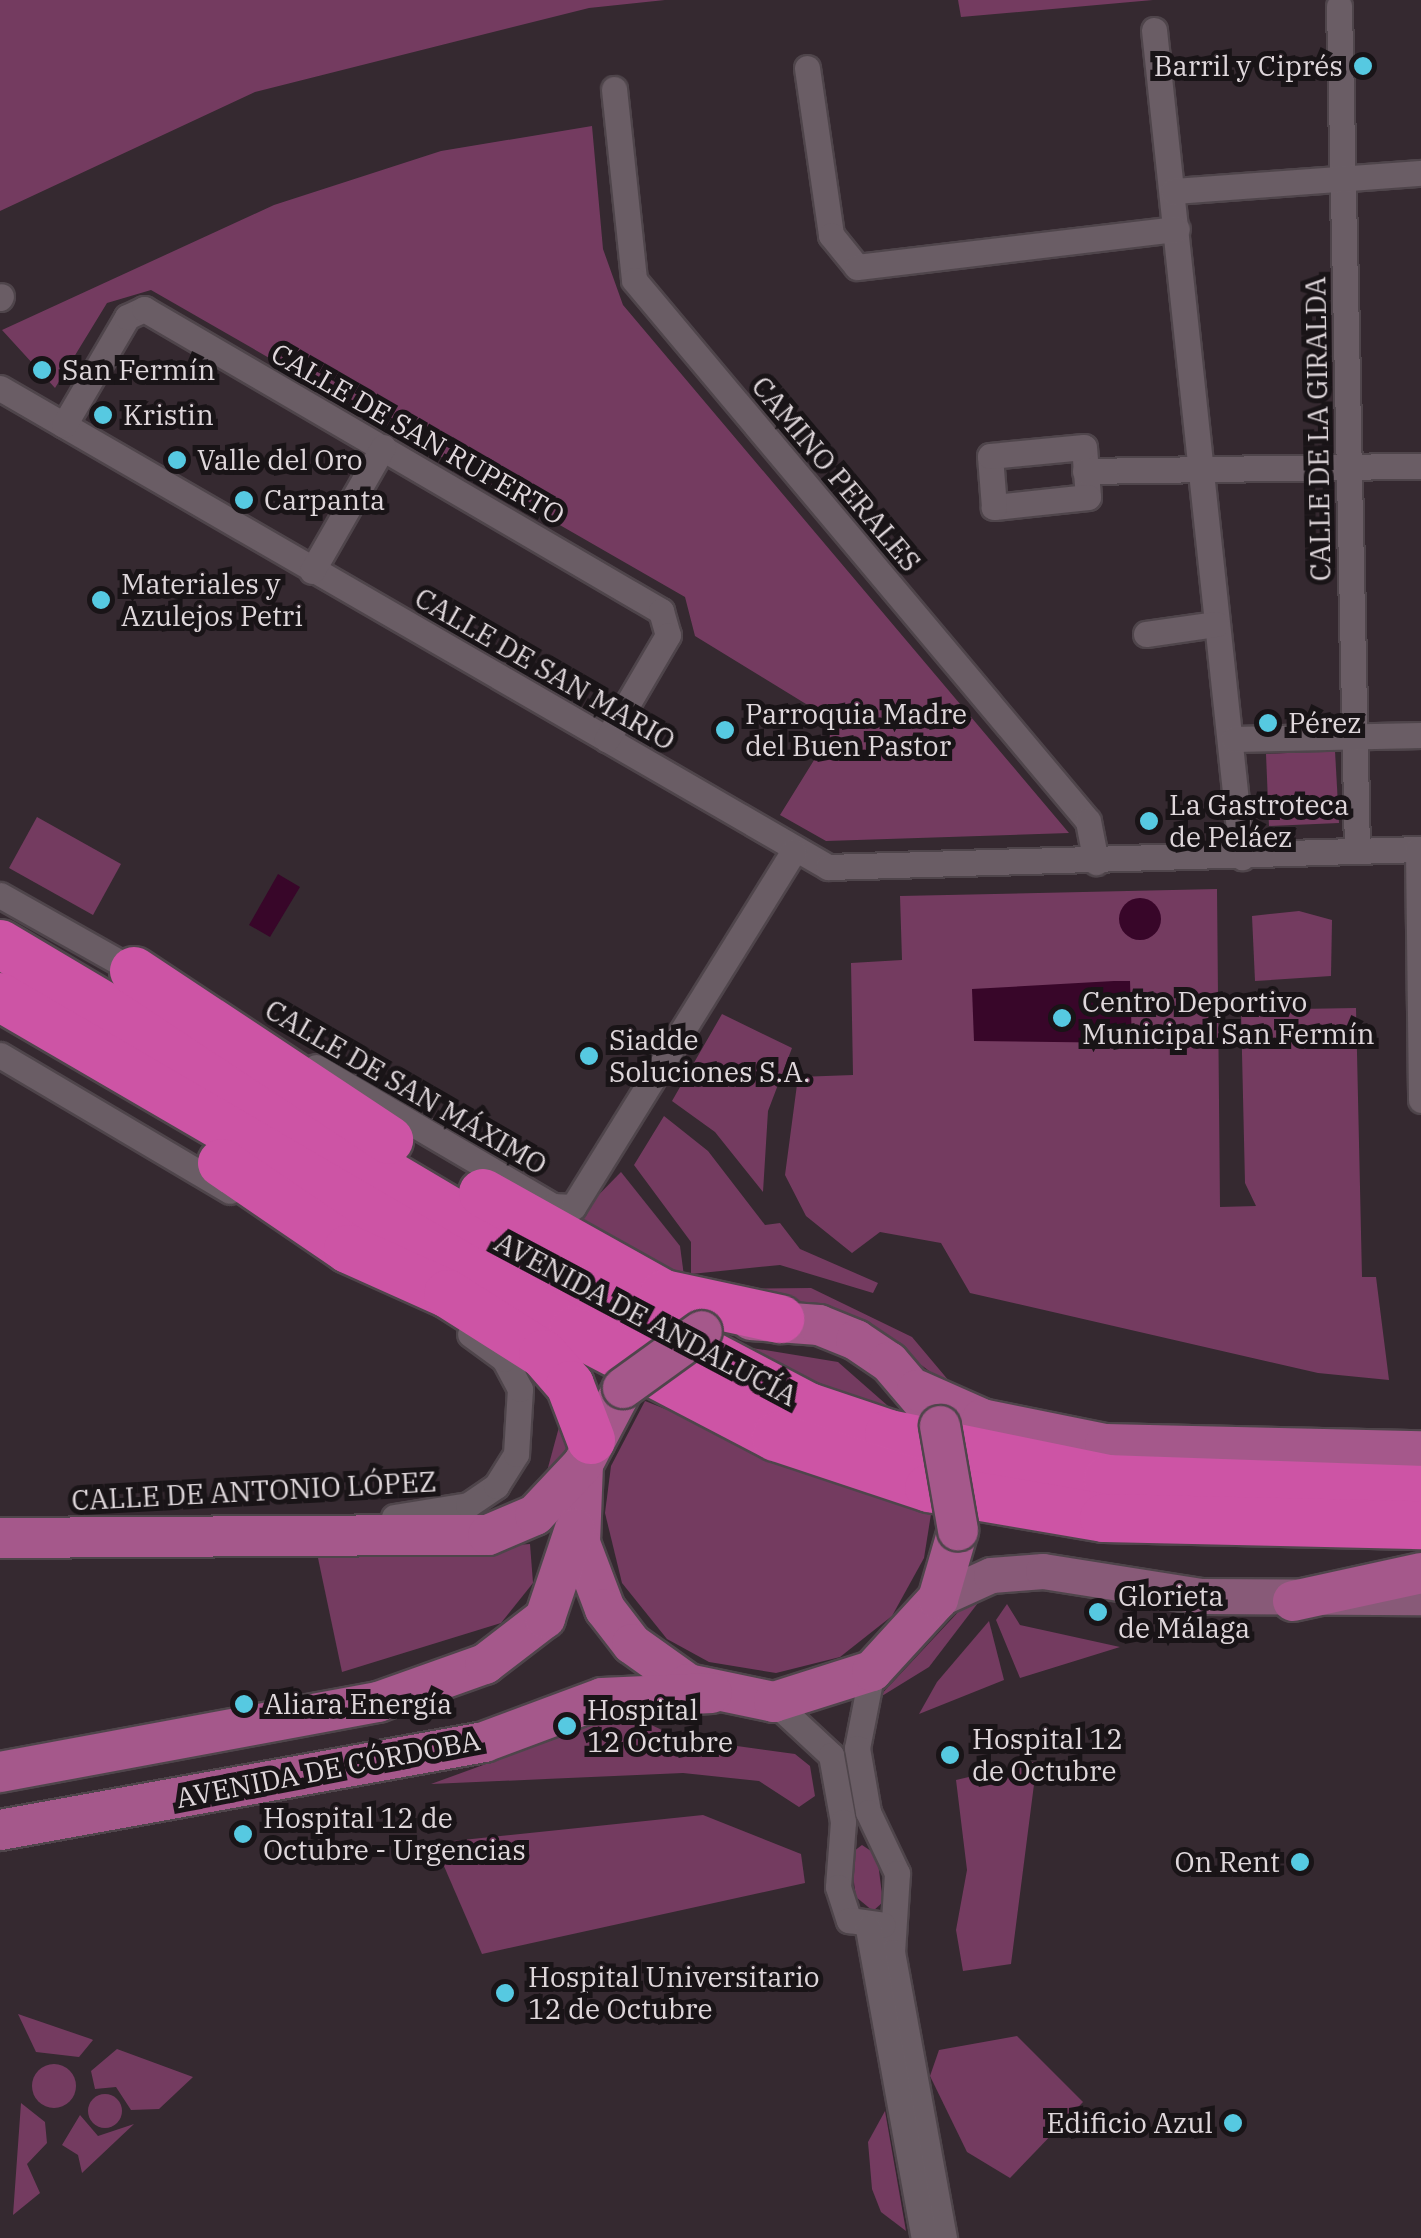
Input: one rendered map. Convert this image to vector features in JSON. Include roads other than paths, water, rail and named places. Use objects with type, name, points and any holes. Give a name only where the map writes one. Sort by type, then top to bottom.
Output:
[{"type":"highway","name":"AVENIDA DE ANDALUCÍA","points":[[0,944],[563,1278],[809,1407],[889,1434],[1108,1479],[1421,1490]]},
{"type":"highway","points":[[134,971],[389,1140]]},
{"type":"highway","name":"AVENIDA DE ANDALUCÍA","points":[[0,997],[573,1331],[794,1443],[930,1488],[1104,1518],[1421,1525]]},
{"type":"highway","points":[[139,1027],[207,1040],[664,1294],[780,1319]]},
{"type":"highway","points":[[101,1056],[159,1124],[348,1250],[432,1285],[544,1354],[570,1386],[587,1452]]},
{"type":"main road","points":[[0,1537],[488,1535],[535,1516],[587,1452],[622,1388],[702,1331],[780,1319],[856,1340],[917,1390],[982,1420],[1105,1444],[1412,1448]]},
{"type":"main road","points":[[587,1452],[578,1515],[605,1609],[665,1671],[712,1693],[774,1702],[872,1671],[938,1599],[958,1530],[940,1426],[917,1390]]},
{"type":"main road","name":"AVENIDA DE CÓRDOBA","points":[[0,1772],[378,1702],[485,1664],[545,1618],[578,1515]]},
{"type":"main road","points":[[1293,1601],[1421,1573]]},
{"type":"main road","name":"AVENIDA DE CÓRDOBA","points":[[0,1830],[484,1742],[602,1698],[712,1693]]},
{"type":"main road","points":[[0,1843],[245,1786]]},
{"type":"street","name":"CALLE DE LA GIRALDA","points":[[1338,6],[1357,851]]},
{"type":"street","points":[[1154,30],[1216,624],[1234,739],[1242,857]]},
{"type":"street","points":[[807,68],[831,235],[857,267],[1177,229]]},
{"type":"street","name":"CAMINO PERALES","points":[[614,89],[634,280],[1088,820],[1096,862]]},
{"type":"street","points":[[1173,191],[1421,173]]},
{"type":"street","name":"CALLE DE SAN RUPERTO","points":[[64,425],[127,317],[144,308],[660,611],[668,636],[607,739]]},
{"type":"street","name":"CALLE DE SAN MARIO","points":[[3,384],[64,425],[828,867],[1096,862],[1419,849]]},
{"type":"street","points":[[312,570],[383,447]]},
{"type":"street","points":[[1086,472],[1421,466]]},
{"type":"street","points":[[1146,634],[1216,624]]},
{"type":"street","points":[[1234,739],[1421,735]]},
{"type":"street","points":[[1419,849],[1421,1100]]},
{"type":"street","name":"CALLE DE SAN MÁXIMO","points":[[0,895],[553,1206],[572,1207],[794,850]]},
{"type":"street","name":"CALLE DE ANTONIO LÓPEZ","points":[[0,1055],[282,1222],[348,1250],[492,1349],[516,1378],[522,1438],[496,1486],[468,1505],[423,1516],[0,1537]]},
{"type":"street","points":[[938,1599],[991,1575],[1043,1570],[1293,1601],[1421,1597]]},
{"type":"street","points":[[872,1671],[856,1738],[875,1827],[892,1849],[894,1918],[944,2238]]},
{"type":"street","points":[[774,1702],[831,1755],[843,1831],[835,1850],[842,1906],[868,1928],[924,2238]]},
{"type":"street","points":[[843,1831],[875,1827]]},
{"type":"street","points":[[868,1928],[894,1918]]},
{"type":"place","name":"Barril y Ciprés","points":[[1363,66]]},
{"type":"place","name":"San Fermín","points":[[42,370]]},
{"type":"place","name":"Kristin","points":[[103,415]]},
{"type":"place","name":"Valle del Oro","points":[[177,460]]},
{"type":"place","name":"Carpanta","points":[[244,500]]},
{"type":"place","name":"Materiales y Azulejos Petri","points":[[101,600]]},
{"type":"place","name":"Pérez","points":[[1268,723]]},
{"type":"place","name":"Parroquia Madre del Buen Pastor","points":[[725,730]]},
{"type":"place","name":"La Gastroteca de Peláez","points":[[1149,821]]},
{"type":"place","name":"Centro Deportivo Municipal San Fermín","points":[[1062,1018]]},
{"type":"place","name":"Siadde Soluciones S.A.","points":[[589,1056]]},
{"type":"place","name":"Glorieta de Málaga","points":[[1098,1612]]},
{"type":"place","name":"Aliara Energía","points":[[244,1704]]},
{"type":"place","name":"Hospital 12 Octubre","points":[[567,1726]]},
{"type":"place","name":"Hospital 12 de Octubre","points":[[950,1755]]},
{"type":"place","name":"Hospital 12 de Octubre - Urgencias","points":[[243,1834]]},
{"type":"place","name":"On Rent","points":[[1300,1862]]},
{"type":"place","name":"Hospital Universitario 12 de Octubre","points":[[505,1993]]},
{"type":"place","name":"Edificio Azul","points":[[1233,2123]]}]
